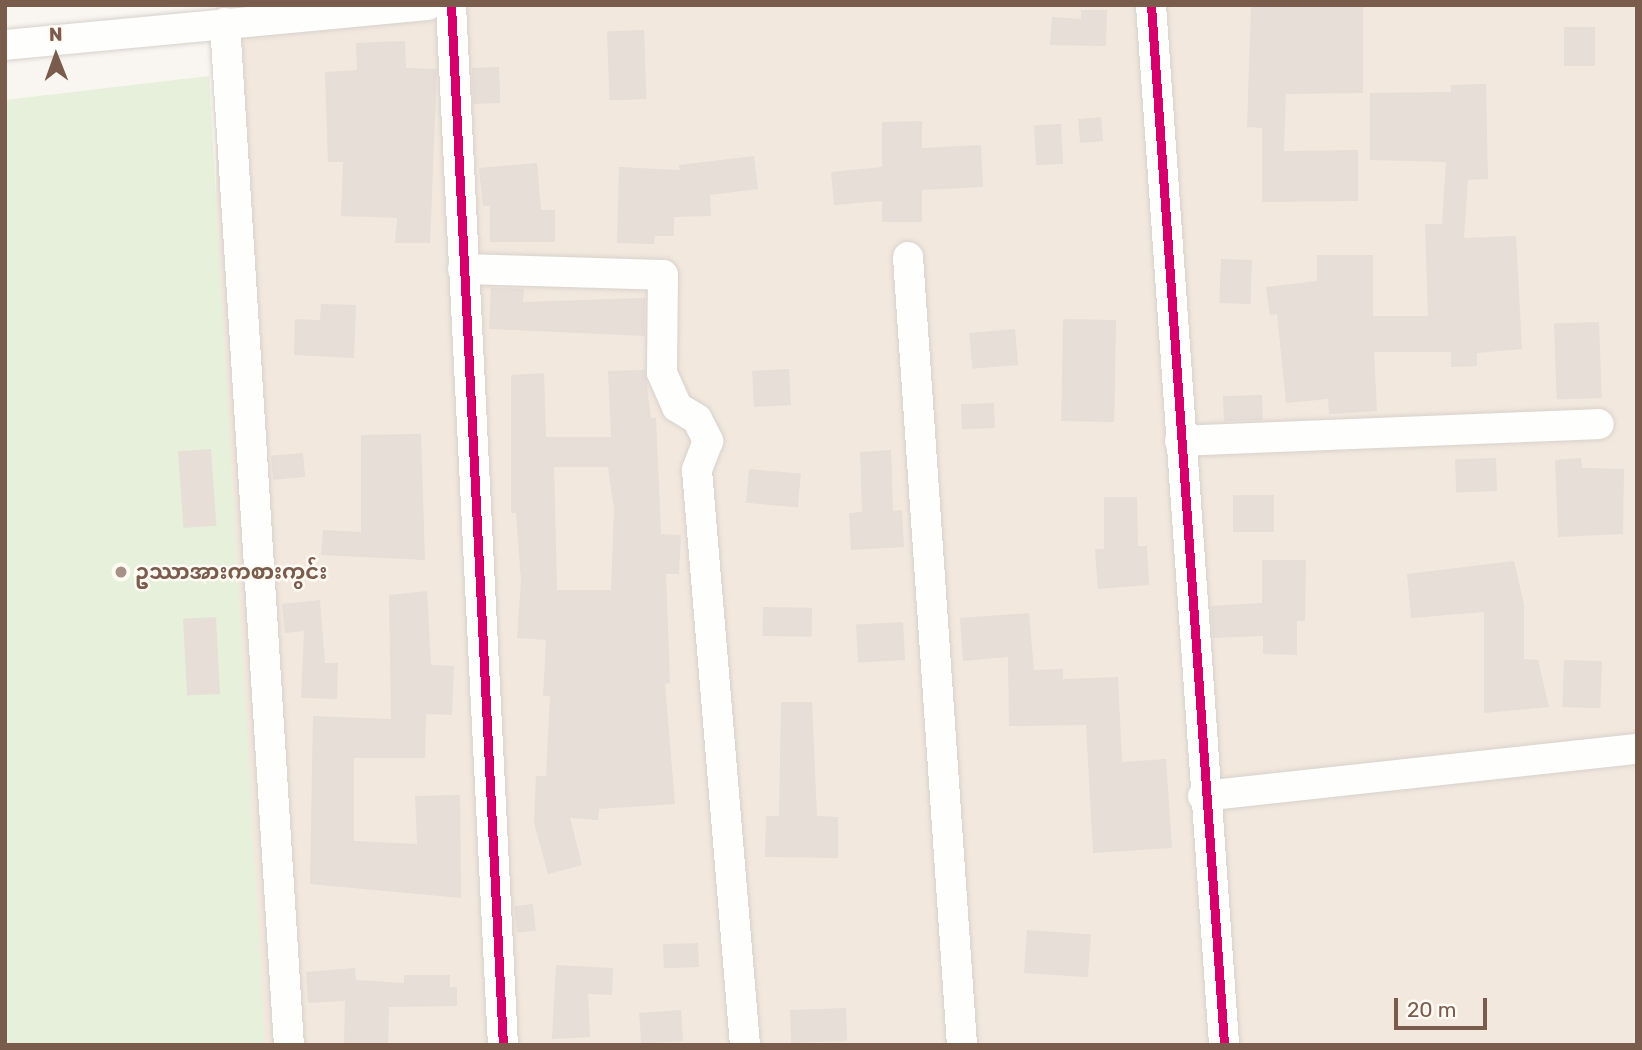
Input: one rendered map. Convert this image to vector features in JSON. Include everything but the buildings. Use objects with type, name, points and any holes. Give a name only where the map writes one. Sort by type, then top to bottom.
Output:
[{"type":"street","points":[[5,45],[366,7],[428,5]]},
{"type":"street","points":[[451,5],[503,1045]]},
{"type":"street","points":[[1151,5],[1203,796],[1224,1045]]},
{"type":"street","points":[[225,23],[289,1045]]},
{"type":"street","points":[[908,257],[962,1045]]},
{"type":"street","points":[[463,269],[663,275],[662,373],[677,407],[697,419],[708,441],[697,470],[745,1045]]},
{"type":"street","points":[[1180,441],[1599,424]]},
{"type":"street","points":[[1203,796],[1637,749]]},
{"type":"shaded area","points":[[216,5],[1637,5],[1637,1045],[216,1045]]},
{"type":"green space","name":"ဥဿာ‌အားကစားကွင်း","points":[[209,76],[265,1045],[5,1045],[5,100]]},
{"type":"cycle path","points":[[451,5],[503,1045]]},
{"type":"cycle path","points":[[1151,5],[1224,1045]]},
{"type":"place","name":"ဥဿာ‌အားကစားကွင်း","points":[[121,572]]}]
